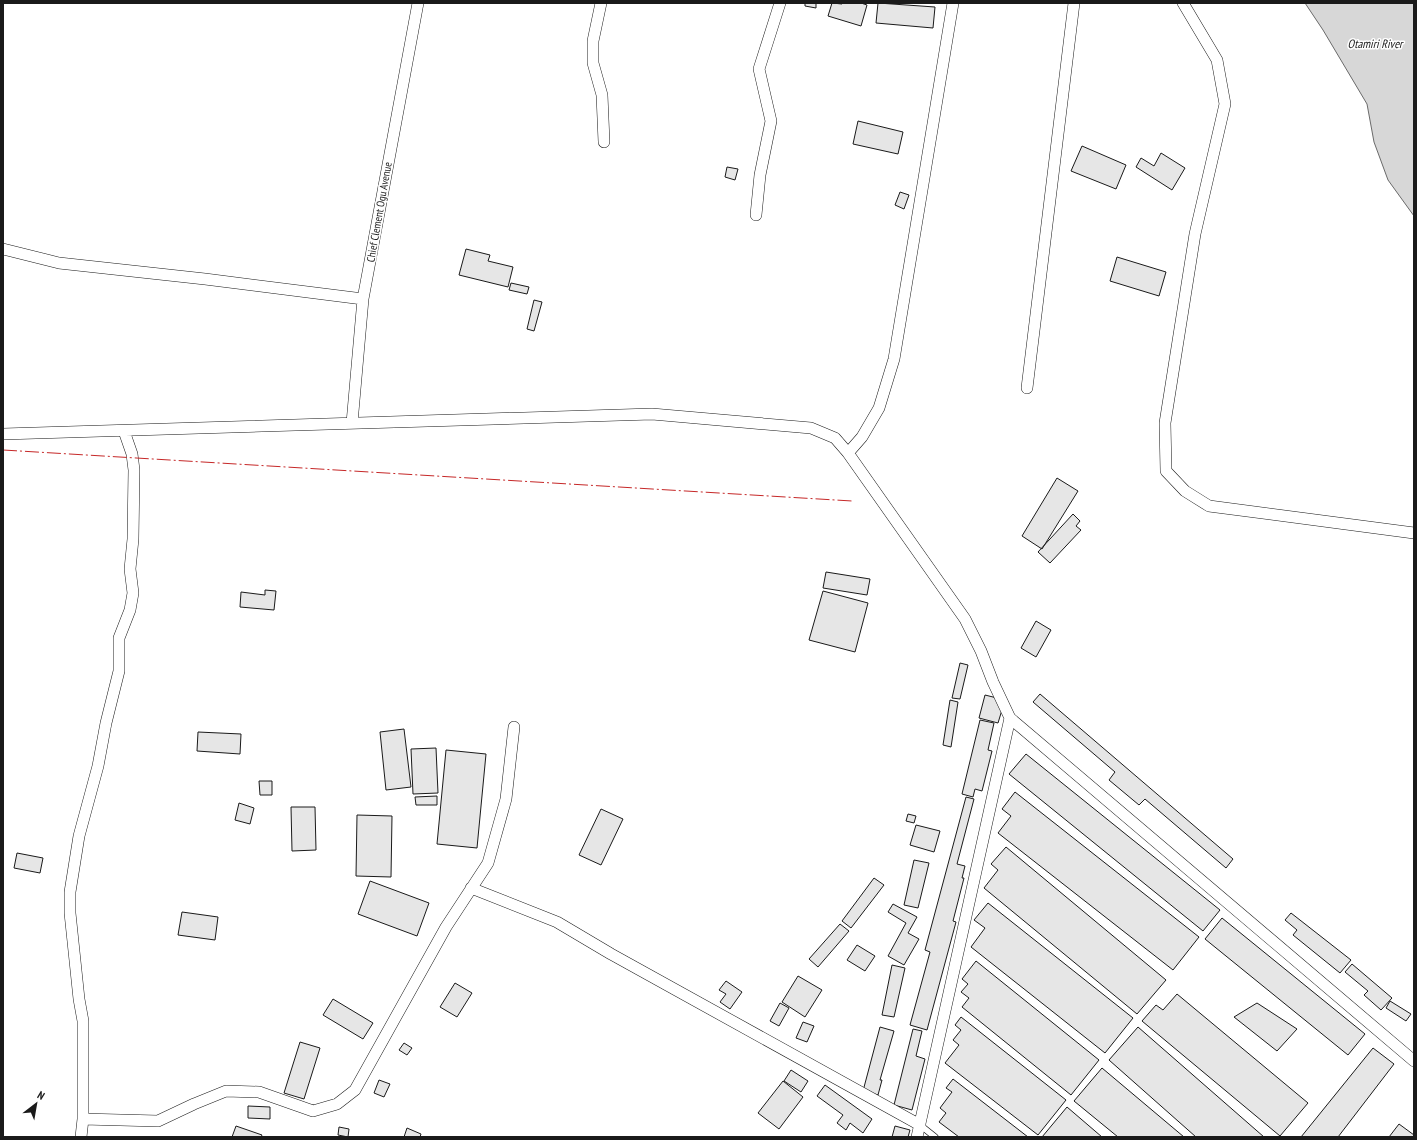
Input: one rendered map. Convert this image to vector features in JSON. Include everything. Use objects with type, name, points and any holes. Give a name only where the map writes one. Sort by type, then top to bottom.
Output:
[{"type":"street","name":"Chief Clement Ogu Avenue","points":[[352,423],[364,299],[418,3]]},
{"type":"street","points":[[601,3],[593,41],[593,63],[602,95],[604,142]]},
{"type":"street","points":[[756,215],[760,175],[772,121],[759,70],[780,3]]},
{"type":"street","points":[[848,454],[862,437],[879,408],[894,359],[953,3]]},
{"type":"street","points":[[1027,388],[1074,3]]},
{"type":"street","points":[[1183,3],[1217,60],[1225,104],[1195,234],[1165,423],[1166,471],[1185,492],[1209,506],[1414,533]]},
{"type":"street","points":[[3,249],[59,263],[205,278],[364,299]]},
{"type":"street","points":[[3,434],[652,414],[811,428],[835,438],[848,454],[965,619],[981,651],[993,682],[1010,718],[1414,1061]]},
{"type":"street","points":[[81,1137],[83,1119],[83,1021],[70,913],[70,892],[79,836],[98,766],[118,671],[119,638],[130,610],[133,593],[130,569],[133,539],[134,470],[132,454],[124,431]]},
{"type":"street","points":[[917,1137],[1010,718]]},
{"type":"street","points":[[83,1119],[158,1121],[226,1091],[259,1092],[313,1111],[337,1104],[355,1090],[446,927],[488,863],[506,799],[514,727]]},
{"type":"street","points":[[471,888],[557,922],[611,954],[920,1124]]},
{"type":"lane","points":[[920,1124],[935,1137]]},
{"type":"water","name":"Otamiri River","points":[[1305,3],[1414,3],[1414,216],[1388,180],[1374,142],[1367,104],[1323,30]]},
{"type":"building","points":[[805,3],[816,3],[816,8],[805,6]]},
{"type":"building","points":[[832,3],[861,3],[867,5],[861,26],[828,16]]},
{"type":"building","points":[[878,3],[935,7],[933,28],[876,23]]},
{"type":"building","points":[[858,121],[903,132],[898,154],[853,144]]},
{"type":"building","points":[[1082,146],[1126,165],[1116,189],[1071,171]]},
{"type":"building","points":[[1161,153],[1185,168],[1172,190],[1136,167],[1141,158],[1154,166]]},
{"type":"building","points":[[727,167],[738,169],[735,180],[725,177]]},
{"type":"building","points":[[900,192],[909,195],[904,209],[895,205]]},
{"type":"building","points":[[466,249],[490,255],[488,261],[513,267],[508,287],[459,275]]},
{"type":"building","points":[[1117,257],[1166,272],[1159,296],[1110,281]]},
{"type":"building","points":[[511,283],[529,287],[527,294],[509,290]]},
{"type":"building","points":[[534,300],[542,302],[534,331],[527,329]]},
{"type":"building","points":[[1057,478],[1078,491],[1042,549],[1022,536]]},
{"type":"building","points":[[1073,514],[1080,521],[1076,526],[1081,530],[1050,563],[1038,552]]},
{"type":"building","points":[[826,572],[870,579],[867,595],[823,588]]},
{"type":"building","points":[[265,590],[276,591],[274,610],[240,607],[241,592],[265,595]]},
{"type":"building","points":[[823,591],[868,603],[855,652],[809,640]]},
{"type":"building","points":[[1036,621],[1051,630],[1036,657],[1021,648]]},
{"type":"building","points":[[960,663],[968,665],[960,699],[952,698]]},
{"type":"building","points":[[1040,694],[1233,859],[1226,868],[1145,799],[1139,805],[1109,780],[1115,772],[1033,702]]},
{"type":"building","points":[[985,695],[1005,700],[998,723],[979,718]]},
{"type":"building","points":[[950,700],[958,702],[951,747],[943,745]]},
{"type":"building","points":[[980,720],[994,723],[988,750],[992,751],[982,791],[975,789],[973,797],[962,794]]},
{"type":"building","points":[[404,729],[411,787],[386,790],[380,732]]},
{"type":"building","points":[[198,732],[241,734],[240,754],[197,751]]},
{"type":"building","points":[[436,748],[438,793],[413,794],[411,749]]},
{"type":"building","points":[[446,750],[486,754],[477,848],[437,844]]},
{"type":"building","points":[[1026,754],[1220,910],[1203,931],[1009,774]]},
{"type":"building","points":[[259,781],[272,781],[272,795],[260,795]]},
{"type":"building","points":[[1015,792],[1199,937],[1173,970],[998,833],[1011,816],[1002,809]]},
{"type":"building","points":[[437,796],[437,805],[416,805],[415,797]]},
{"type":"building","points":[[966,797],[974,799],[957,864],[965,866],[962,878],[964,878],[953,921],[956,922],[927,1030],[910,1025],[930,952],[925,950]]},
{"type":"building","points":[[239,803],[254,808],[250,824],[235,820]]},
{"type":"building","points":[[291,807],[315,807],[316,850],[292,851]]},
{"type":"building","points":[[601,809],[623,819],[601,865],[579,855]]},
{"type":"building","points":[[908,814],[916,816],[914,823],[906,821]]},
{"type":"building","points":[[357,815],[392,816],[391,877],[356,876]]},
{"type":"building","points":[[916,825],[940,831],[934,852],[910,845]]},
{"type":"building","points":[[1006,847],[1166,980],[1137,1014],[984,888],[998,870],[991,864]]},
{"type":"building","points":[[17,853],[43,858],[40,873],[14,868]]},
{"type":"building","points":[[914,860],[929,863],[918,908],[904,905]]},
{"type":"building","points":[[874,878],[884,885],[851,928],[842,921]]},
{"type":"building","points":[[370,881],[429,903],[417,936],[358,914]]},
{"type":"building","points":[[988,903],[1133,1018],[1105,1053],[971,947],[985,928],[974,920]]},
{"type":"building","points":[[893,904],[917,917],[908,933],[919,939],[904,965],[888,956],[906,923],[888,912]]},
{"type":"building","points":[[182,912],[218,917],[215,940],[178,935]]},
{"type":"building","points":[[1291,913],[1351,960],[1340,973],[1293,935],[1297,930],[1285,920]]},
{"type":"building","points":[[1222,918],[1365,1034],[1348,1055],[1205,939]]},
{"type":"building","points":[[840,924],[849,931],[818,967],[809,959]]},
{"type":"building","points":[[857,945],[875,956],[865,971],[847,960]]},
{"type":"building","points":[[976,961],[1099,1060],[1071,1095],[962,1007],[969,998],[961,992],[968,984],[962,979]]},
{"type":"building","points":[[1352,964],[1392,998],[1381,1010],[1364,995],[1368,991],[1345,972]]},
{"type":"building","points":[[892,965],[905,968],[894,1017],[882,1015]]},
{"type":"building","points":[[798,976],[822,990],[805,1017],[782,1002]]},
{"type":"building","points":[[726,981],[742,992],[730,1009],[720,1002],[726,994],[719,990]]},
{"type":"building","points":[[455,983],[472,993],[457,1017],[440,1007]]},
{"type":"building","points":[[1177,994],[1308,1103],[1280,1136],[1142,1021],[1156,1005],[1163,1010]]},
{"type":"building","points":[[333,999],[373,1023],[363,1039],[323,1015]]},
{"type":"building","points":[[1390,1001],[1411,1014],[1406,1021],[1386,1008]]},
{"type":"building","points":[[780,1003],[789,1008],[779,1026],[770,1021]]},
{"type":"building","points":[[1257,1003],[1297,1029],[1277,1051],[1234,1017]]},
{"type":"building","points":[[961,1017],[1066,1100],[1038,1135],[945,1063],[959,1045],[953,1040],[961,1030],[955,1025]]},
{"type":"building","points":[[803,1022],[814,1026],[807,1042],[796,1038]]},
{"type":"building","points":[[880,1027],[894,1031],[880,1080],[882,1080],[878,1095],[863,1091]]},
{"type":"building","points":[[1138,1027],[1264,1137],[1196,1137],[1109,1060]]},
{"type":"building","points":[[913,1029],[922,1031],[916,1056],[925,1059],[912,1110],[894,1105]]},
{"type":"building","points":[[300,1042],[320,1048],[304,1099],[284,1093]]},
{"type":"building","points":[[404,1043],[412,1048],[407,1055],[399,1050]]},
{"type":"building","points":[[1373,1048],[1394,1064],[1338,1137],[1301,1137]]},
{"type":"building","points":[[1102,1068],[1184,1137],[1118,1137],[1074,1101]]},
{"type":"building","points":[[791,1070],[808,1081],[801,1092],[784,1081]]},
{"type":"building","points":[[953,1079],[1028,1137],[959,1137],[939,1122],[946,1113],[940,1108],[952,1092],[946,1088]]},
{"type":"building","points":[[379,1080],[390,1084],[384,1097],[374,1093]]},
{"type":"building","points":[[783,1081],[803,1097],[779,1129],[758,1113]]},
{"type":"building","points":[[825,1085],[872,1119],[863,1133],[850,1123],[846,1130],[837,1123],[843,1115],[817,1096]]},
{"type":"building","points":[[248,1106],[270,1107],[270,1119],[248,1118]]},
{"type":"building","points":[[1067,1107],[1102,1137],[1042,1137]]},
{"type":"building","points":[[1399,1124],[1414,1135],[1414,1137],[1389,1137]]},
{"type":"building","points":[[236,1126],[262,1135],[261,1137],[232,1137]]},
{"type":"building","points":[[895,1126],[910,1130],[908,1137],[892,1137]]},
{"type":"building","points":[[339,1127],[349,1129],[348,1137],[338,1135]]},
{"type":"building","points":[[407,1128],[421,1134],[420,1137],[404,1137]]},
{"type":"power","points":[[3,450],[852,501]]}]
